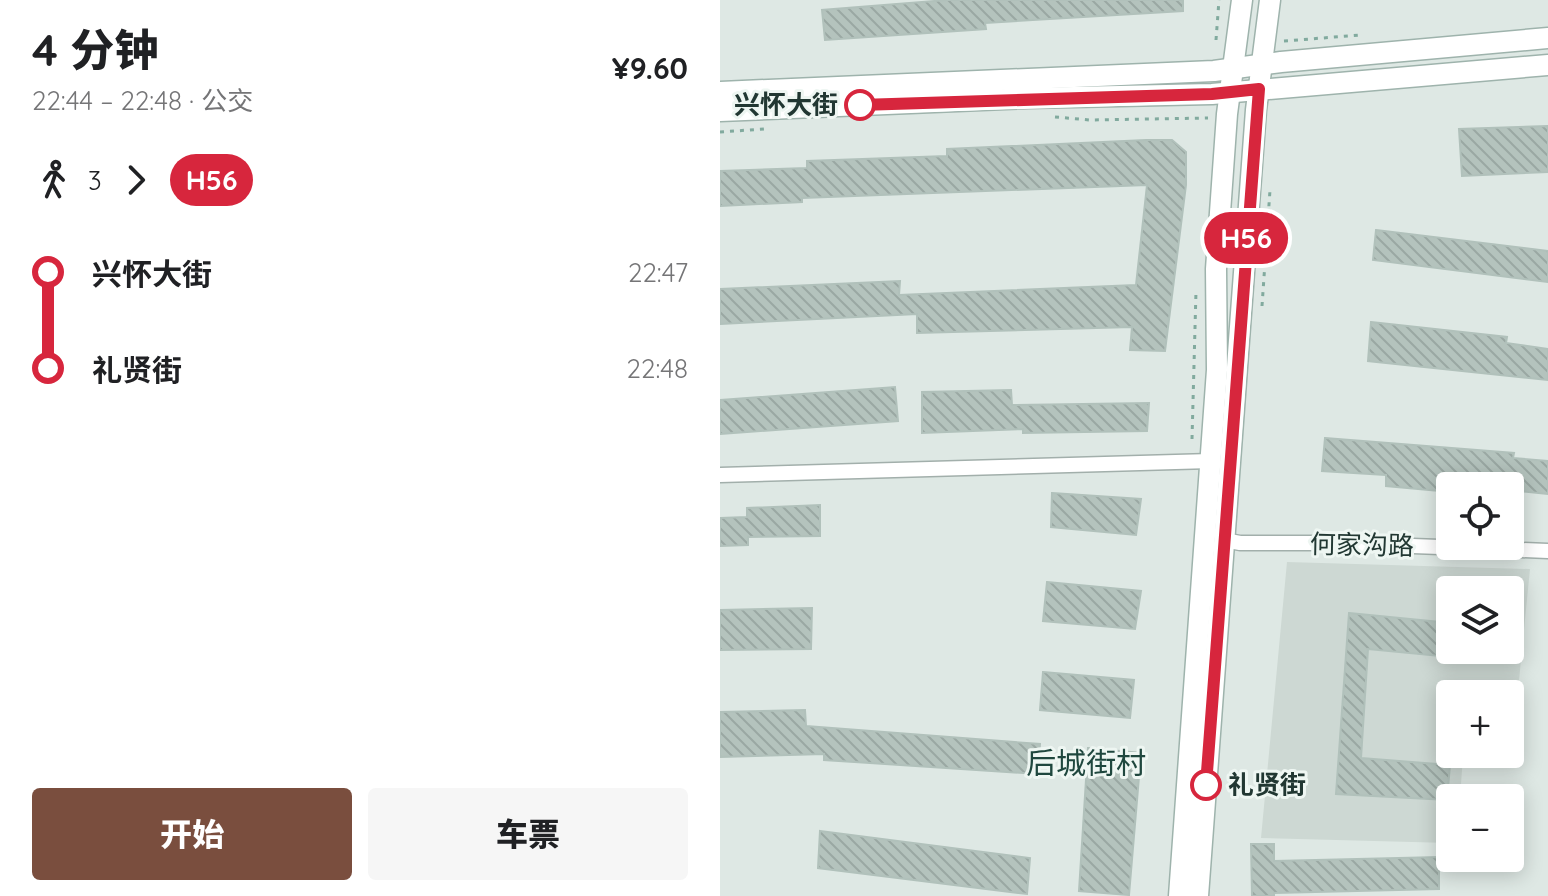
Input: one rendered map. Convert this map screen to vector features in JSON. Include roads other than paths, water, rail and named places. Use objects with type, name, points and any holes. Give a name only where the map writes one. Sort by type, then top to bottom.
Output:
[{"type":"main road","points":[[1179,896],[1217,370],[1216,269],[1227,114],[1242,0]]},
{"type":"main road","points":[[1198,896],[1259,89],[1270,0]]},
{"type":"main road","points":[[720,92],[1235,68],[1264,54],[1548,38]]},
{"type":"main road","points":[[720,111],[1231,92],[1548,65]]},
{"type":"street","points":[[720,475],[1211,461]]},
{"type":"street","name":"何家沟路","points":[[1224,540],[1240,543],[1333,543],[1548,551]]},
{"type":"place","name":"兴怀大街","points":[[860,105]]},
{"type":"place","name":"礼贤街","points":[[1206,785]]},
{"type":"district","name":"后城街村","points":[[1086,764]]}]
